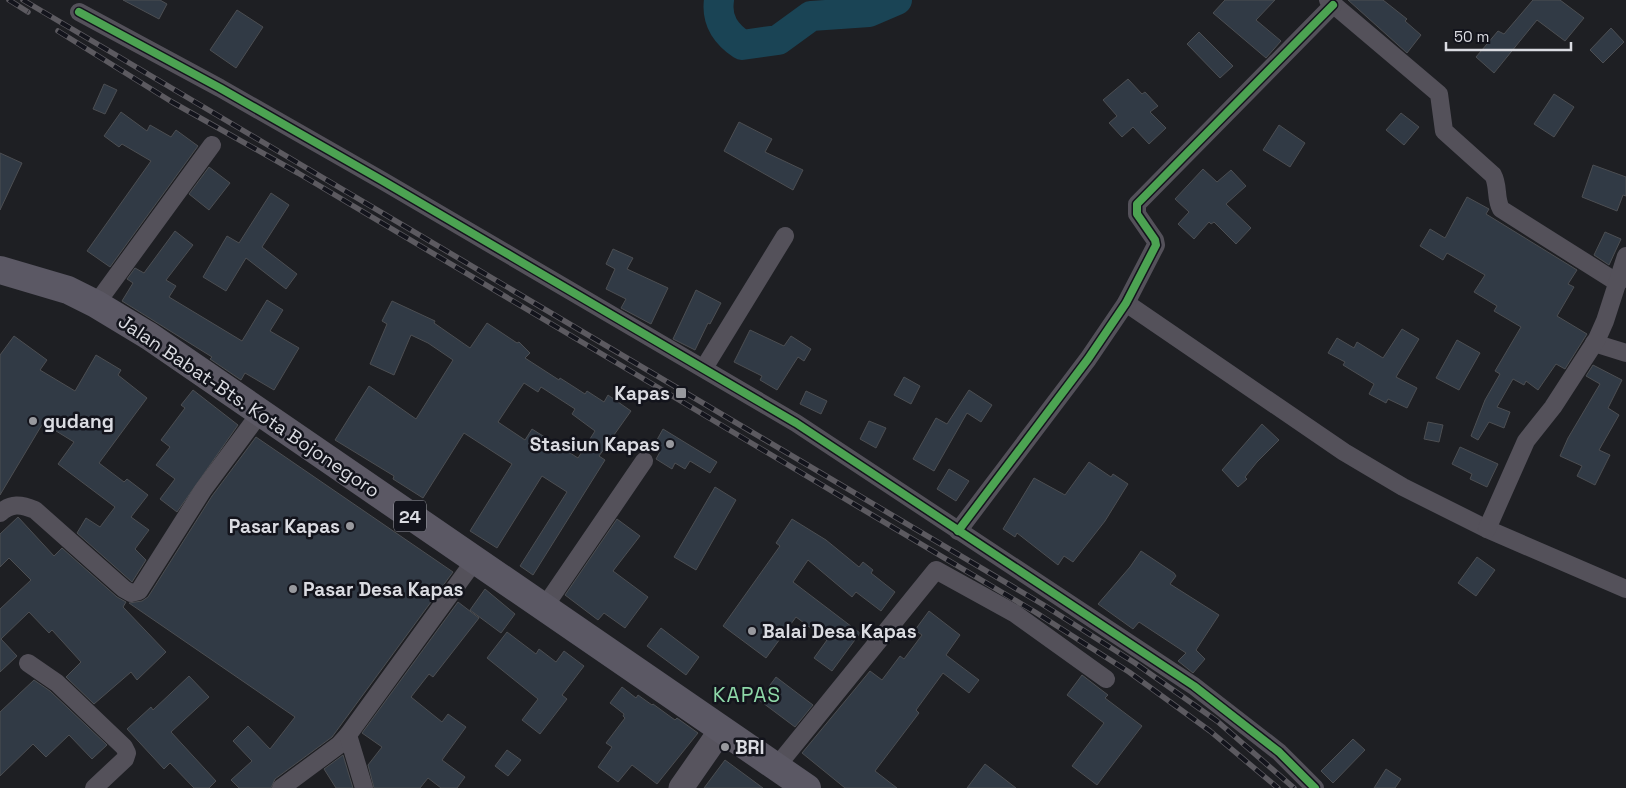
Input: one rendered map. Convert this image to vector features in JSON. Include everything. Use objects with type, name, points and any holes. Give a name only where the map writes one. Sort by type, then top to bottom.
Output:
[{"type":"highway","name":"Jalan Babat-Bts. Kota Bojonegoro","points":[[0,270],[68,290],[96,304],[149,336],[545,606],[807,788]]},
{"type":"street","points":[[958,531],[1077,374],[1126,303],[1137,283],[1154,249],[1155,240],[1137,214],[1137,204],[1330,2],[1439,94],[1444,131],[1493,175],[1497,202],[1501,209],[1618,283]]},
{"type":"street","points":[[79,12],[236,98],[796,423],[1194,686],[1279,752],[1315,788]]},
{"type":"street","points":[[96,304],[212,144]]},
{"type":"street","points":[[704,368],[785,236]]},
{"type":"street","points":[[1487,529],[1526,441],[1553,407],[1594,343],[1605,321],[1626,256]]},
{"type":"street","points":[[1126,303],[1344,452],[1403,487],[1487,529],[1626,590]]},
{"type":"street","points":[[1594,343],[1626,353]]},
{"type":"street","points":[[0,513],[7,507],[16,505],[35,510],[124,589],[131,593],[139,592],[203,490],[260,413]]},
{"type":"street","points":[[545,606],[644,461]]},
{"type":"street","points":[[281,788],[348,735],[475,560]]},
{"type":"street","points":[[777,766],[936,570],[1014,613],[1106,678]]},
{"type":"street","points":[[28,663],[57,683],[124,747],[127,753],[124,759],[94,788]]},
{"type":"street","points":[[681,788],[722,729]]},
{"type":"street","points":[[348,735],[364,788]]},
{"type":"building","points":[[123,0],[160,0],[167,4],[159,19]]},
{"type":"building","points":[[1225,0],[1275,0],[1256,20],[1281,41],[1266,58],[1213,13]]},
{"type":"building","points":[[1348,0],[1383,0],[1407,19],[1405,21],[1421,35],[1407,53]]},
{"type":"building","points":[[1533,0],[1560,0],[1584,18],[1565,41],[1537,20],[1494,73],[1476,57],[1498,31],[1504,34]]},
{"type":"building","points":[[237,10],[263,27],[236,68],[210,50]]},
{"type":"building","points":[[1611,28],[1624,42],[1603,63],[1590,50]]},
{"type":"building","points":[[1199,32],[1233,66],[1220,78],[1187,44]]},
{"type":"building","points":[[1128,79],[1142,94],[1145,92],[1158,106],[1150,112],[1166,128],[1149,144],[1133,127],[1122,137],[1109,123],[1117,116],[1103,100]]},
{"type":"building","points":[[104,84],[117,90],[105,114],[93,109]]},
{"type":"building","points":[[1554,94],[1574,107],[1554,137],[1534,124]]},
{"type":"building","points":[[121,112],[147,131],[150,125],[171,137],[176,130],[198,146],[110,267],[87,251],[151,161],[122,144],[119,147],[104,136]]},
{"type":"building","points":[[1401,113],[1419,127],[1404,145],[1386,130]]},
{"type":"building","points":[[739,122],[772,139],[765,152],[803,170],[793,190],[724,151]]},
{"type":"building","points":[[1279,125],[1305,143],[1290,167],[1263,150]]},
{"type":"building","points":[[0,153],[22,163],[0,210]]},
{"type":"building","points":[[1593,165],[1626,177],[1626,196],[1623,195],[1617,211],[1582,197]]},
{"type":"building","points":[[209,167],[230,183],[209,210],[189,194]]},
{"type":"building","points":[[1203,169],[1217,182],[1231,170],[1246,186],[1226,204],[1251,228],[1236,244],[1214,222],[1211,224],[1209,222],[1194,239],[1178,224],[1189,212],[1175,199]]},
{"type":"building","points":[[271,193],[289,205],[262,247],[297,274],[286,289],[246,258],[226,291],[203,277],[227,236],[239,243]]},
{"type":"building","points":[[1467,197],[1489,209],[1486,214],[1577,270],[1568,284],[1574,287],[1557,316],[1587,334],[1565,369],[1556,364],[1538,390],[1526,381],[1524,385],[1513,379],[1497,407],[1510,412],[1504,428],[1489,422],[1478,440],[1471,436],[1485,400],[1500,374],[1495,371],[1521,327],[1494,311],[1497,306],[1474,292],[1485,275],[1447,253],[1443,260],[1420,246],[1430,229],[1445,238]]},
{"type":"building","points":[[175,231],[193,245],[166,280],[176,286],[169,297],[242,341],[267,300],[283,310],[270,331],[299,348],[274,390],[245,373],[241,380],[210,359],[212,357],[122,301],[133,283],[127,279],[135,268],[144,273]]},
{"type":"building","points":[[1605,232],[1621,239],[1609,265],[1594,255]]},
{"type":"building","points":[[613,249],[633,258],[627,269],[668,288],[651,324],[621,308],[626,299],[606,289],[615,269],[606,264]]},
{"type":"building","points":[[696,290],[721,303],[710,324],[708,323],[695,350],[673,339]]},
{"type":"building","points":[[392,301],[435,321],[434,323],[470,348],[487,323],[517,343],[519,342],[530,353],[525,358],[559,380],[560,378],[585,394],[587,391],[604,402],[608,395],[631,411],[599,456],[605,460],[533,575],[520,566],[567,492],[542,476],[497,548],[470,531],[512,464],[464,433],[423,498],[393,479],[394,476],[335,440],[369,386],[416,419],[453,360],[428,343],[411,335],[394,375],[370,364],[387,324],[382,321]],"holes":[[[524,383],[538,392],[541,387],[575,409],[572,414],[595,431],[578,458],[532,429],[525,440],[498,422]]]},
{"type":"building","points":[[1402,329],[1419,339],[1396,377],[1417,388],[1407,408],[1388,399],[1386,403],[1369,394],[1374,384],[1343,365],[1345,362],[1328,353],[1337,338],[1354,348],[1357,342],[1383,358]]},
{"type":"building","points":[[750,330],[784,346],[791,336],[811,349],[804,361],[798,357],[777,390],[760,380],[762,376],[734,362]]},
{"type":"building","points":[[14,336],[47,360],[40,370],[75,391],[96,355],[121,370],[118,375],[147,398],[99,463],[124,482],[127,479],[148,495],[131,517],[149,530],[135,549],[146,560],[132,582],[77,533],[86,518],[100,527],[115,507],[58,464],[74,442],[43,423],[0,495],[0,355]]},
{"type":"building","points":[[1457,340],[1480,353],[1459,390],[1436,378]]},
{"type":"building","points":[[1593,365],[1622,380],[1608,408],[1619,415],[1599,450],[1610,455],[1595,485],[1577,476],[1582,466],[1560,456],[1568,438],[1600,384],[1586,376]]},
{"type":"building","points":[[904,377],[920,386],[911,404],[894,395]]},
{"type":"building","points":[[193,390],[238,425],[177,512],[160,499],[175,479],[156,465],[170,447],[161,440],[185,408],[181,405]]},
{"type":"building","points":[[969,390],[992,405],[981,422],[967,413],[934,471],[913,459],[936,418],[947,424]]},
{"type":"building","points":[[806,391],[827,401],[821,414],[800,404]]},
{"type":"building","points":[[869,421],[886,428],[876,448],[860,439]]},
{"type":"building","points":[[1428,422],[1443,425],[1439,442],[1424,439]]},
{"type":"building","points":[[1262,424],[1279,440],[1257,462],[1245,477],[1247,479],[1238,487],[1222,470]]},
{"type":"building","name":"Stasiun Kapas","points":[[663,429],[717,462],[710,473],[690,461],[685,469],[675,463],[672,469],[656,459],[660,452],[653,447]]},
{"type":"building","name":"Pasar Desa Kapas","points":[[256,437],[453,572],[332,737],[275,779],[271,788],[239,788],[231,780],[252,761],[233,741],[248,726],[270,749],[295,717],[129,603],[142,601],[148,597],[212,496]]},
{"type":"building","points":[[1460,447],[1498,464],[1487,487],[1470,479],[1472,474],[1452,464]]},
{"type":"building","points":[[1089,462],[1111,477],[1113,474],[1128,484],[1105,521],[1073,562],[1064,556],[1058,565],[1017,533],[1015,537],[1003,529],[1034,478],[1065,495]]},
{"type":"building","points":[[949,469],[969,481],[956,501],[937,489]]},
{"type":"building","points":[[715,487],[736,500],[696,570],[674,557]]},
{"type":"building","points":[[18,517],[54,556],[62,548],[117,597],[126,602],[123,607],[166,652],[137,680],[131,672],[94,704],[66,677],[81,662],[52,630],[49,633],[29,612],[1,639],[17,656],[0,672],[0,609],[31,580],[9,558],[0,567],[0,534]]},
{"type":"building","points":[[617,519],[640,536],[613,571],[648,597],[625,628],[604,613],[598,620],[565,595]]},
{"type":"building","points":[[792,519],[826,540],[859,567],[863,562],[873,570],[871,573],[895,592],[881,611],[856,592],[852,597],[808,560],[793,582],[860,633],[832,671],[814,658],[827,640],[796,617],[766,658],[723,626],[780,546],[776,543]]},
{"type":"building","points":[[1141,551],[1174,573],[1176,576],[1170,584],[1219,615],[1196,650],[1205,659],[1193,673],[1178,661],[1186,653],[1139,622],[1133,629],[1098,604],[1130,567]]},
{"type":"building","points":[[1477,557],[1495,570],[1476,596],[1458,583]]},
{"type":"building","points":[[485,589],[515,614],[501,633],[470,610]]},
{"type":"building","points":[[458,602],[479,618],[433,677],[429,674],[411,697],[442,722],[448,714],[466,727],[442,760],[465,777],[457,788],[441,788],[428,778],[420,788],[374,788],[368,765],[382,747],[362,733]]},
{"type":"building","points":[[929,611],[960,635],[946,655],[979,680],[969,693],[943,673],[916,710],[919,713],[875,771],[897,788],[845,788],[802,753],[870,671],[882,680],[900,656],[904,659],[922,635],[915,630]]},
{"type":"building","points":[[661,628],[699,657],[686,675],[647,646]]},
{"type":"building","points":[[507,632],[536,654],[539,649],[556,662],[564,651],[584,666],[562,695],[567,699],[540,734],[522,720],[538,699],[487,658]]},
{"type":"building","points":[[1082,675],[1108,695],[1105,698],[1142,726],[1097,785],[1072,766],[1104,723],[1067,695]]},
{"type":"building","points":[[189,676],[209,697],[171,732],[216,781],[209,788],[194,788],[170,763],[164,769],[127,729],[151,707],[153,710]]},
{"type":"building","points":[[776,677],[813,705],[795,727],[759,700]]},
{"type":"building","points":[[34,680],[50,691],[107,745],[92,759],[69,735],[46,757],[33,744],[0,776],[0,712]]},
{"type":"building","points":[[622,687],[636,698],[638,695],[698,733],[657,784],[632,765],[618,782],[598,767],[612,747],[606,743],[625,718],[624,714],[610,703]]},
{"type":"building","points":[[1353,739],[1365,750],[1333,783],[1321,771]]},
{"type":"building","points":[[507,750],[521,760],[508,776],[495,766]]},
{"type":"building","points":[[343,755],[353,788],[336,788],[324,769]]},
{"type":"building","points":[[725,760],[763,788],[704,788]]},
{"type":"building","points":[[985,764],[1016,788],[967,788]]},
{"type":"building","points":[[1386,769],[1401,779],[1395,788],[1374,788]]},
{"type":"waterway","points":[[719,0],[718,8],[723,26],[742,45],[778,40],[811,16],[869,12],[897,0]]},
{"type":"railway","points":[[9,0],[28,12]]},
{"type":"railway","points":[[23,0],[1042,604],[1135,663],[1217,721],[1294,788]]},
{"type":"railway","points":[[58,31],[172,102],[298,173],[1035,612],[1129,672],[1210,731],[1278,788]]},
{"type":"cycle path","points":[[958,531],[1088,359],[1126,303],[1156,245],[1155,240],[1137,214],[1137,204],[1333,5]]},
{"type":"cycle path","points":[[79,12],[220,88],[383,181],[796,423],[1194,686],[1279,752],[1315,788]]},
{"type":"place","name":"Kapas","points":[[681,393]]},
{"type":"place","name":"gudang","points":[[33,421]]},
{"type":"place","name":"Stasiun Kapas","points":[[670,444]]},
{"type":"place","name":"Pasar Kapas","points":[[350,526]]},
{"type":"place","name":"Pasar Desa Kapas","points":[[293,589]]},
{"type":"place","name":"Balai Desa Kapas","points":[[752,631]]},
{"type":"place","name":"BRI","points":[[725,747]]},
{"type":"district","name":"KAPAS","points":[[747,694]]}]
